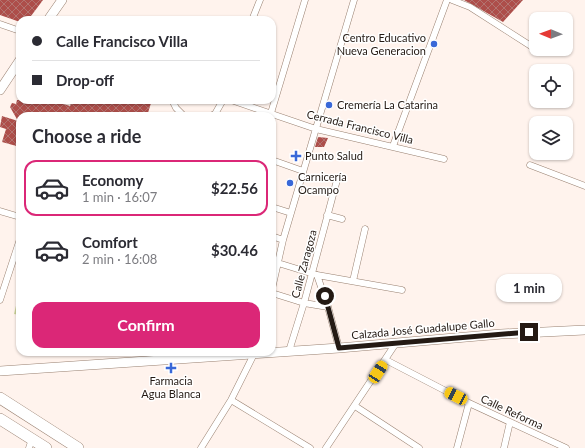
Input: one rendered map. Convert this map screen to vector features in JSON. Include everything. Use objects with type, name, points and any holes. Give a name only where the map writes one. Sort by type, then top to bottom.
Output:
[{"type":"highway","points":[[0,398],[78,448]]},
{"type":"highway","points":[[0,419],[31,444],[46,448]]},
{"type":"street","points":[[51,16],[62,0]]},
{"type":"street","points":[[254,16],[260,0]]},
{"type":"street","points":[[276,96],[305,0]]},
{"type":"street","points":[[276,272],[283,240],[354,0]]},
{"type":"street","points":[[393,146],[447,0]]},
{"type":"street","points":[[452,0],[470,7],[529,45]]},
{"type":"street","points":[[0,24],[16,30]]},
{"type":"street","points":[[0,90],[4,78],[16,64]]},
{"type":"street","points":[[174,104],[180,112]]},
{"type":"street","name":"Cerrada Francisco Villa","points":[[243,104],[268,112]]},
{"type":"street","name":"Cerrada Francisco Villa","points":[[276,115],[316,129],[444,159]]},
{"type":"street","points":[[276,161],[303,171]]},
{"type":"street","points":[[530,165],[585,186]]},
{"type":"street","name":"Calle Zaragoza","points":[[289,351],[315,274],[327,215],[337,180]]},
{"type":"street","points":[[276,208],[291,213]]},
{"type":"street","points":[[0,211],[16,216]]},
{"type":"street","points":[[327,215],[342,219]]},
{"type":"street","points":[[353,281],[365,229]]},
{"type":"street","points":[[276,237],[283,240]]},
{"type":"street","points":[[1,296],[16,251]]},
{"type":"street","points":[[278,263],[315,274],[402,290]]},
{"type":"street","points":[[315,274],[328,307],[339,348]]},
{"type":"street","points":[[276,294],[304,303],[328,307]]},
{"type":"street","name":"Calzada José Guadalupe Gallo","points":[[276,352],[339,348],[501,334],[585,330]]},
{"type":"street","points":[[326,448],[396,343]]},
{"type":"street","name":"Calzada José Guadalupe Gallo","points":[[0,371],[176,356]]},
{"type":"street","points":[[202,448],[231,400],[253,356]]},
{"type":"street","name":"Calle Reforma","points":[[386,360],[469,403],[558,446],[566,448]]},
{"type":"street","points":[[231,400],[310,448]]},
{"type":"street","points":[[457,448],[469,403]]},
{"type":"street","points":[[355,406],[419,448]]},
{"type":"street","points":[[504,448],[510,422]]},
{"type":"building","points":[[0,0],[43,0],[31,16],[16,16],[16,21],[0,15]]},
{"type":"building","points":[[464,0],[523,0],[503,22]]},
{"type":"building","points":[[12,103],[63,104],[70,106],[71,104],[151,104],[148,112],[16,112],[16,118],[10,107]]},
{"type":"building","points":[[2,116],[16,120],[16,146],[2,142],[6,129],[0,127]]},
{"type":"building","points":[[318,137],[328,138],[324,147],[315,147]]},
{"type":"place","name":"Centro Educativo Nueva Generacion","points":[[434,44]]},
{"type":"place","name":"Cremería La Catarina","points":[[329,105]]},
{"type":"place","name":"Punto Salud","points":[[296,156]]},
{"type":"place","name":"Carnicería Ocampo","points":[[290,183]]},
{"type":"place","name":"Farmacia Agua Blanca","points":[[171,368]]},
{"type":"route","points":[[325,296],[339,348],[529,332]]}]
